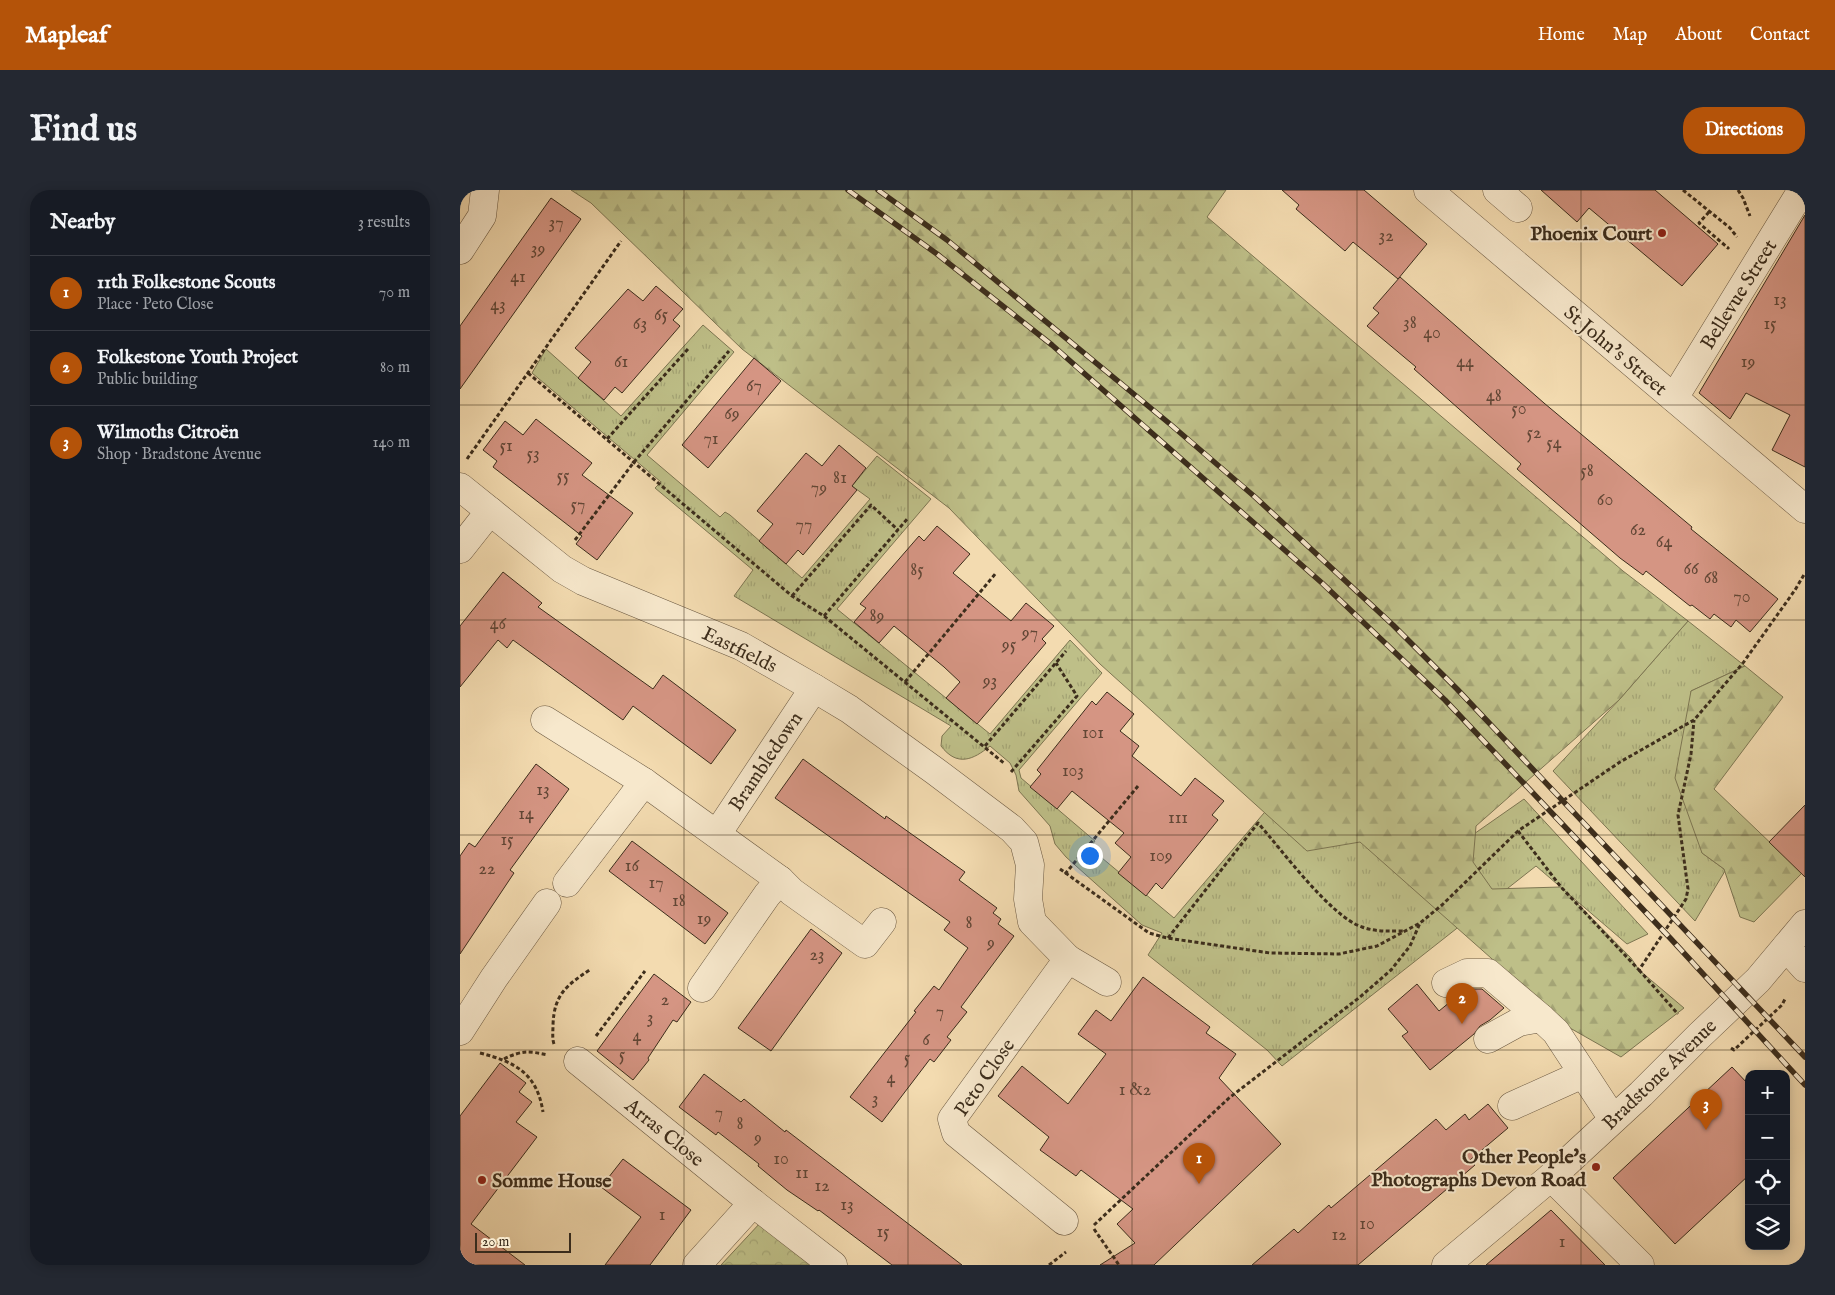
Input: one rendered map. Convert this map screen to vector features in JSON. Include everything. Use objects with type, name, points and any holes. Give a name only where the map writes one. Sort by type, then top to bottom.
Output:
[{"type":"street","points":[[460,250],[482,216],[485,190]]},
{"type":"street","name":"St John's Street","points":[[1428,190],[1805,509]]},
{"type":"street","points":[[1497,190],[1518,208]]},
{"type":"street","name":"Bellevue Street","points":[[1674,398],[1802,190]]},
{"type":"street","name":"Eastfields","points":[[461,476],[490,511],[562,569],[582,581],[741,646],[814,688],[849,709],[935,770],[1012,829],[1024,842],[1030,865],[1028,899],[1032,922],[1068,958]]},
{"type":"street","points":[[460,549],[490,511]]},
{"type":"street","name":"Brambledown","points":[[717,834],[814,688]]},
{"type":"street","points":[[545,720],[640,780],[784,882],[792,892],[865,944],[882,922]]},
{"type":"street","points":[[567,883],[640,780]]},
{"type":"street","points":[[702,988],[767,895],[784,882]]},
{"type":"street","points":[[460,1031],[494,978],[547,903]]},
{"type":"street","name":"Bradstone Avenue","points":[[1446,1265],[1551,1177],[1613,1120],[1758,980],[1805,924]]},
{"type":"street","points":[[1786,947],[1805,968]]},
{"type":"street","points":[[1068,958],[1108,982]]},
{"type":"street","name":"Peto Close","points":[[1068,958],[952,1119],[956,1133],[1075,1227]]},
{"type":"street","points":[[1446,983],[1467,974],[1488,973],[1556,1032],[1613,1120]]},
{"type":"street","points":[[1488,1039],[1519,1022],[1542,1018]]},
{"type":"street","name":"Arras Close","points":[[567,1059],[834,1265]]},
{"type":"street","points":[[1512,1106],[1583,1074]]},
{"type":"street","points":[[1551,1177],[1640,1265]]},
{"type":"street","points":[[697,1265],[753,1203]]},
{"type":"path","points":[[1683,190],[1738,237]]},
{"type":"path","points":[[1738,190],[1750,215],[1750,223]]},
{"type":"path","points":[[1709,212],[1699,223],[1728,248]]},
{"type":"path","points":[[461,476],[528,373],[621,241]]},
{"type":"path","points":[[607,439],[688,349]]},
{"type":"path","points":[[574,542],[634,462],[729,351]]},
{"type":"path","points":[[528,373],[792,596],[824,616],[1005,764]]},
{"type":"path","points":[[792,596],[871,505],[898,530]]},
{"type":"path","points":[[824,616],[908,518]]},
{"type":"path","points":[[905,682],[996,573]]},
{"type":"path","points":[[1059,869],[1149,934],[1270,953],[1339,954],[1377,946],[1420,923],[1442,905],[1518,830],[1620,762],[1694,720],[1743,663],[1805,573]]},
{"type":"path","points":[[985,746],[1066,651]]},
{"type":"path","points":[[1011,772],[1078,696],[1056,663]]},
{"type":"path","points":[[1639,970],[1686,899],[1688,889],[1678,815],[1691,754],[1694,720]]},
{"type":"path","points":[[1065,874],[1138,786]]},
{"type":"path","points":[[1167,938],[1258,823],[1317,892],[1348,920],[1360,927],[1376,931],[1406,931]]},
{"type":"path","points":[[1518,830],[1561,886],[1677,1013]]},
{"type":"path","points":[[1075,1227],[1093,1227],[1229,1098],[1360,997],[1391,970],[1410,946],[1420,923]]},
{"type":"path","points":[[567,1059],[552,1039],[553,1014],[558,998],[572,982],[591,969]]},
{"type":"path","points":[[567,1059],[645,971]]},
{"type":"path","points":[[504,1059],[516,1052],[529,1051],[567,1059]]},
{"type":"path","points":[[478,1052],[504,1059],[529,1076],[541,1098],[543,1112]]},
{"type":"path","points":[[1093,1227],[1119,1265]]},
{"type":"path","points":[[1049,1265],[1070,1250]]},
{"type":"green space","points":[[571,190],[1226,190],[1207,217],[1623,571],[1688,621],[1619,700],[1476,826],[1473,862],[1492,889],[1561,887],[1631,958],[1639,970],[1684,1008],[1621,1057],[1570,1028],[1360,842],[1307,851],[1100,664],[949,508],[742,349],[591,203]]},
{"type":"green space","points":[[703,325],[734,352],[647,455],[720,517],[725,512],[730,515],[802,578],[870,499],[852,486],[877,456],[931,499],[837,609],[990,734],[1070,640],[1102,673],[1019,770],[1021,778],[1095,841],[1090,848],[1174,918],[1264,813],[1305,772],[1471,836],[1524,799],[1648,934],[1627,944],[1536,866],[1282,1066],[1267,1050],[1148,955],[1162,933],[1142,925],[1066,857],[1055,844],[1050,826],[1019,791],[1016,775],[1010,763],[990,746],[971,758],[959,759],[953,757],[941,746],[942,736],[951,726],[734,596],[753,570],[655,488],[661,482],[532,373],[546,349],[621,416]]},
{"type":"green space","points":[[1688,621],[1745,666],[1691,691],[1702,853],[1725,871],[1695,921],[1553,771],[1619,700]]},
{"type":"green space","points":[[1745,666],[1783,697],[1714,789],[1802,873],[1754,922],[1740,917],[1724,869],[1702,853],[1675,778],[1691,691]]},
{"type":"green space","points":[[761,1222],[816,1265],[721,1265]]},
{"type":"building","points":[[1282,190],[1364,190],[1427,244],[1398,279],[1353,242],[1345,251],[1296,209],[1299,205]]},
{"type":"building","name":"Phoenix Court","points":[[1541,190],[1655,190],[1718,244],[1682,286],[1589,208],[1577,222]]},
{"type":"building","points":[[551,198],[581,219],[460,389],[460,326]]},
{"type":"building","points":[[1805,215],[1805,467],[1772,450],[1790,415],[1746,393],[1730,419],[1699,393]]},
{"type":"building","points":[[1400,277],[1544,403],[1692,527],[1691,529],[1778,599],[1750,632],[1736,620],[1731,627],[1714,614],[1710,619],[1692,605],[1690,606],[1646,571],[1643,575],[1620,558],[1517,469],[1521,464],[1414,369],[1416,367],[1367,326],[1379,313],[1373,308]]},
{"type":"building","points":[[656,286],[683,309],[673,320],[680,326],[622,393],[615,387],[604,400],[578,378],[591,362],[575,348],[628,289],[643,301]]},
{"type":"building","points":[[754,358],[781,381],[708,468],[682,445]]},
{"type":"building","points":[[536,419],[592,463],[582,475],[633,513],[597,560],[576,544],[582,536],[493,467],[497,461],[483,450],[505,421],[523,435]]},
{"type":"building","points":[[839,445],[866,468],[852,486],[857,490],[803,555],[798,550],[786,564],[759,541],[773,524],[757,511],[806,453],[822,466]]},
{"type":"building","points":[[937,526],[970,554],[953,573],[1011,621],[1026,603],[1054,626],[1042,639],[1046,643],[977,724],[946,698],[960,682],[944,667],[894,626],[879,643],[854,622],[866,608],[860,604],[919,536],[924,541]]},
{"type":"building","points":[[503,572],[542,603],[538,607],[653,689],[663,675],[736,730],[711,764],[633,706],[623,720],[513,640],[507,648],[498,640],[460,687],[460,626]]},
{"type":"building","points":[[1107,692],[1134,714],[1120,731],[1139,746],[1132,756],[1181,796],[1195,778],[1224,801],[1212,815],[1218,820],[1162,889],[1156,883],[1146,896],[1118,873],[1131,857],[1115,843],[1124,833],[1072,791],[1057,809],[1030,787],[1041,774],[1037,770],[1092,701],[1096,705]]},
{"type":"building","points":[[803,759],[885,819],[886,816],[965,872],[959,880],[997,908],[993,913],[1001,919],[998,924],[1014,936],[961,1007],[967,1012],[947,1037],[951,1040],[934,1062],[930,1059],[882,1122],[850,1097],[934,986],[939,990],[968,948],[944,930],[950,922],[775,798]]},
{"type":"building","points":[[536,764],[569,789],[510,870],[514,873],[460,954],[460,856],[469,843],[475,847]]},
{"type":"building","points":[[1805,805],[1805,877],[1769,842]]},
{"type":"building","points":[[632,841],[728,913],[705,944],[609,871]]},
{"type":"building","points":[[811,929],[842,953],[771,1051],[738,1028]]},
{"type":"building","points":[[654,974],[691,1002],[677,1022],[673,1020],[648,1058],[649,1060],[633,1080],[597,1051]]},
{"type":"building","points":[[1143,977],[1210,1027],[1206,1033],[1236,1054],[1219,1078],[1281,1144],[1154,1265],[1100,1265],[1135,1243],[1117,1224],[1133,1209],[1081,1170],[1076,1176],[1040,1150],[1049,1137],[998,1096],[1022,1066],[1068,1104],[1106,1054],[1078,1034],[1096,1010],[1111,1021]]},
{"type":"building","points":[[1417,984],[1439,1011],[1461,993],[1471,989],[1482,989],[1504,1008],[1480,1026],[1474,1034],[1430,1070],[1402,1036],[1408,1032],[1388,1009]]},
{"type":"building","name":"Somme House","points":[[500,1063],[526,1083],[519,1092],[532,1102],[516,1122],[537,1137],[471,1224],[525,1265],[472,1265],[460,1256],[460,1116]]},
{"type":"building","points":[[1732,1067],[1745,1081],[1745,1179],[1675,1244],[1613,1178]]},
{"type":"building","points":[[704,1074],[741,1102],[744,1099],[785,1132],[786,1130],[962,1265],[892,1265],[819,1210],[787,1190],[758,1166],[759,1164],[718,1132],[716,1135],[679,1107]]},
{"type":"building","points":[[1488,1104],[1508,1128],[1470,1160],[1475,1165],[1358,1265],[1252,1265],[1294,1229],[1298,1233],[1329,1205],[1331,1208],[1436,1119],[1446,1130],[1465,1114],[1469,1120]]},
{"type":"building","points":[[623,1159],[691,1210],[650,1265],[605,1265],[641,1217],[601,1187]]},
{"type":"building","points":[[1551,1210],[1605,1265],[1486,1265],[1530,1228]]},
{"type":"railway","points":[[848,190],[937,254],[1052,345],[1322,583],[1445,700],[1671,939],[1805,1085]]},
{"type":"railway","points":[[878,190],[947,240],[1170,424],[1255,497],[1393,625],[1457,689],[1805,1057]]},
{"type":"place","name":"Phoenix Court","points":[[1662,233]]},
{"type":"place","name":"Folkestone Youth Project","points":[[1462,1024]]},
{"type":"place","name":"Wilmoths Citroën","points":[[1706,1130]]},
{"type":"place","name":"Other People's Photographs Devon Road","points":[[1596,1167]]},
{"type":"place","name":"Somme House","points":[[482,1180]]},
{"type":"place","name":"11th Folkestone Scouts","points":[[1199,1184]]}]
